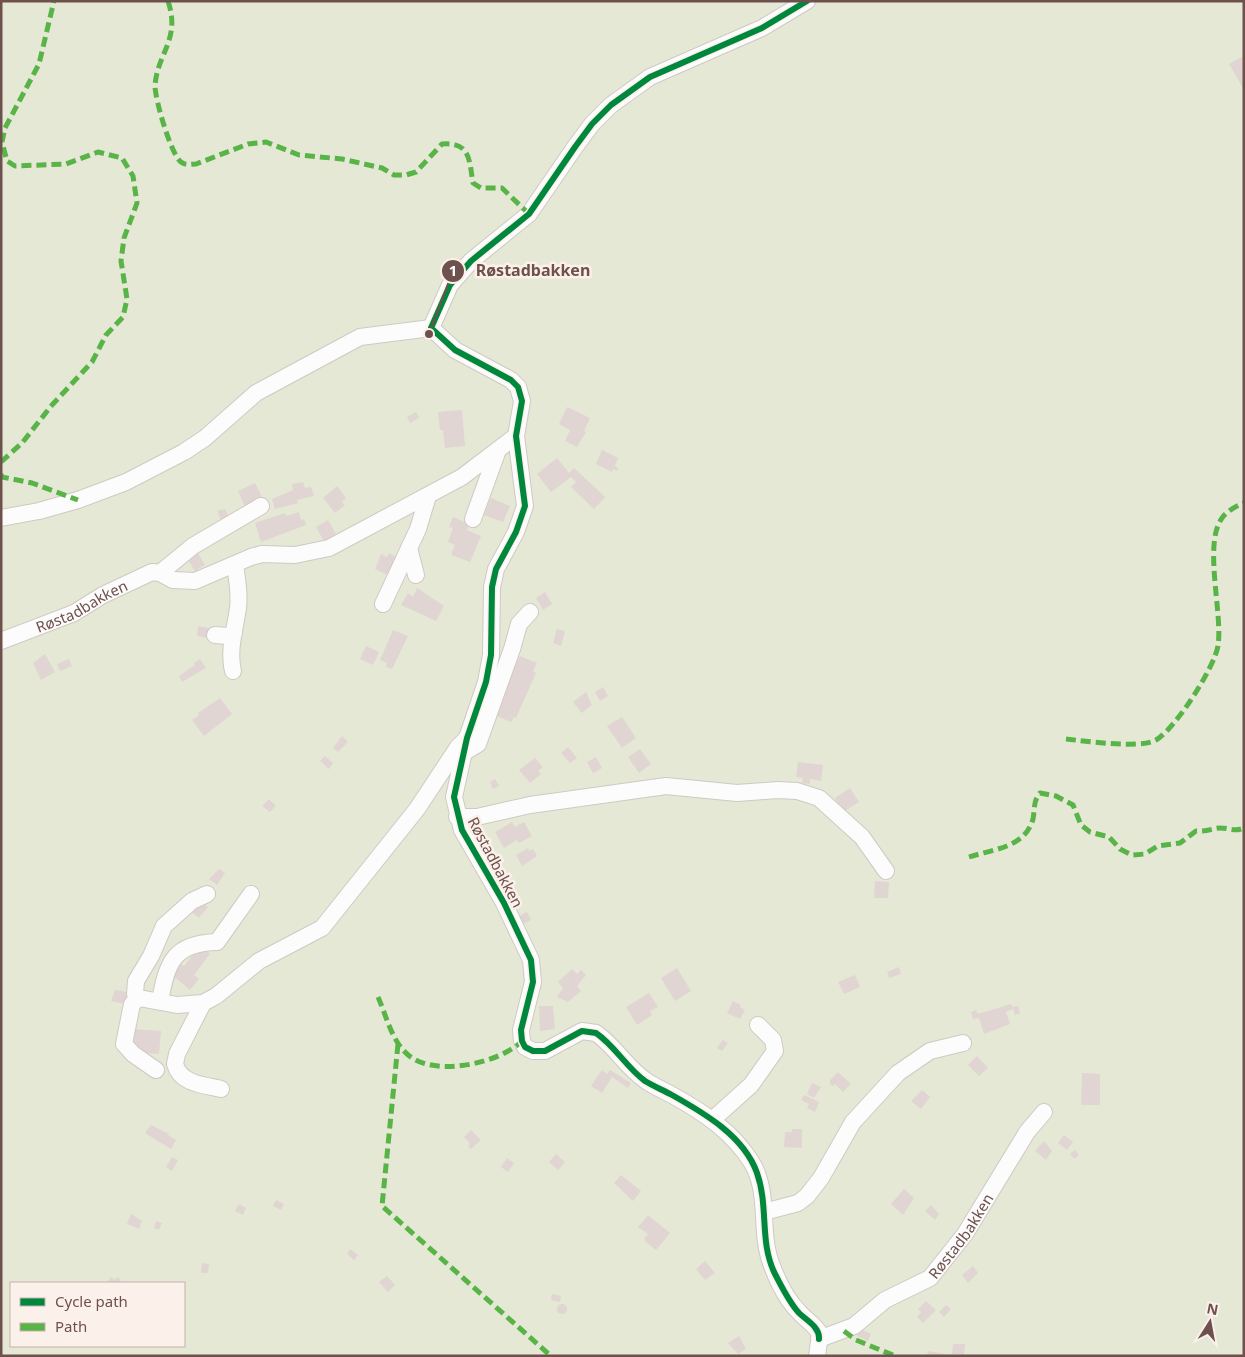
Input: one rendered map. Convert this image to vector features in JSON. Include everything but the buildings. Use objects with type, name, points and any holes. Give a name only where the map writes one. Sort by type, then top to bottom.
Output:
[{"type":"street","points":[[1,518],[39,511],[78,500],[126,482],[184,452],[205,438],[256,393],[360,337],[431,328],[450,285],[471,260],[529,214],[575,147],[611,105],[658,72],[762,28],[806,1]]},
{"type":"street","name":"Røstadbakken","points":[[431,328],[455,350],[511,380],[518,387],[522,401],[516,436],[525,506],[516,532],[496,569],[490,606],[491,655],[481,701],[466,745],[455,789],[457,817],[467,840],[504,902],[531,960],[533,982],[521,1030],[522,1041],[525,1047],[533,1051],[545,1051],[582,1031],[596,1032],[623,1061],[646,1081],[712,1120],[740,1145],[753,1164],[759,1179],[764,1212],[765,1241],[774,1271],[798,1312],[818,1331],[819,1339],[854,1326],[885,1300],[930,1278],[970,1227],[1027,1132],[1044,1112]]},
{"type":"street","points":[[160,573],[173,580],[195,581],[262,554],[295,555],[324,549],[428,496],[482,462],[516,436]]},
{"type":"street","points":[[473,519],[498,448]]},
{"type":"street","points":[[383,604],[418,529],[428,496]]},
{"type":"street","name":"Røstadbakken","points":[[1,641],[74,613],[142,576],[152,572],[160,573],[193,546],[261,506]]},
{"type":"street","points":[[409,548],[416,575]]},
{"type":"street","points":[[233,671],[231,648],[239,593],[235,565]]},
{"type":"street","name":"Røstadbakken","points":[[139,998],[177,1005],[203,1003],[216,996],[260,961],[314,933],[327,922],[417,809],[458,747],[478,744],[519,624],[530,612]]},
{"type":"street","points":[[215,636],[228,636],[234,633]]},
{"type":"street","name":"Røstadbakken","points":[[457,817],[477,817],[530,805],[666,786],[737,793],[778,790],[797,791],[819,798],[862,837],[886,871]]},
{"type":"street","points":[[156,1070],[132,1054],[124,1044],[132,1004],[139,998],[135,994],[136,981],[151,956],[164,926],[192,901],[207,894]]},
{"type":"street","points":[[160,1001],[169,966],[180,951],[197,942],[217,942],[251,894]]},
{"type":"street","points":[[203,1003],[177,1054],[175,1064],[179,1073],[192,1082],[221,1089]]},
{"type":"street","points":[[712,1120],[751,1085],[775,1051],[772,1040],[758,1025]]},
{"type":"street","points":[[764,1212],[798,1203],[807,1196],[821,1178],[853,1122],[898,1073],[930,1051],[963,1043]]},
{"type":"street","points":[[817,1356],[819,1339]]},
{"type":"green space","points":[[1,1],[1244,1],[1244,1356],[1,1356]]},
{"type":"marked path","points":[[1,462],[22,443],[52,405],[92,362],[106,335],[123,317],[127,299],[121,261],[124,238],[137,203],[133,176],[122,158],[98,152],[66,164],[15,166],[7,161],[2,142],[5,128],[39,64],[54,1]]},
{"type":"marked path","points":[[168,1],[172,26],[155,86],[168,138],[181,162],[196,164],[248,144],[266,142],[299,155],[342,159],[382,168],[394,175],[406,175],[416,172],[442,144],[451,144],[459,146],[467,154],[473,183],[481,188],[502,188],[529,214]]},
{"type":"marked path","points":[[1,474],[2,477],[32,483],[78,500]]},
{"type":"marked path","points":[[1066,739],[1112,744],[1148,743],[1156,740],[1174,723],[1193,697],[1215,656],[1219,632],[1214,544],[1222,518],[1226,513],[1244,503]]},
{"type":"marked path","points":[[969,857],[1007,846],[1023,836],[1029,829],[1033,819],[1035,802],[1040,793],[1056,796],[1073,805],[1081,825],[1090,832],[1109,837],[1120,849],[1132,855],[1145,854],[1158,846],[1180,843],[1196,831],[1244,828]]},
{"type":"marked path","points":[[378,997],[392,1033],[400,1046],[416,1060],[431,1065],[464,1065],[481,1062],[498,1056],[522,1041]]},
{"type":"marked path","points":[[398,1044],[382,1206],[551,1356]]},
{"type":"marked path","points":[[844,1331],[856,1340],[895,1356]]},
{"type":"cycle path","points":[[807,1],[762,28],[650,77],[611,105],[592,124],[529,214],[471,261],[450,285],[431,328],[455,350],[511,380],[518,387],[522,401],[516,436],[525,506],[516,532],[496,569],[492,587],[491,655],[486,682],[467,738],[454,797],[462,830],[504,903],[531,960],[533,982],[521,1030],[522,1041],[525,1047],[533,1051],[545,1051],[582,1031],[596,1033],[645,1081],[710,1118],[733,1137],[751,1160],[761,1186],[767,1250],[775,1274],[795,1309],[815,1327],[819,1339]]},
{"type":"place","name":"Røstadbakken","points":[[429,334]]}]
